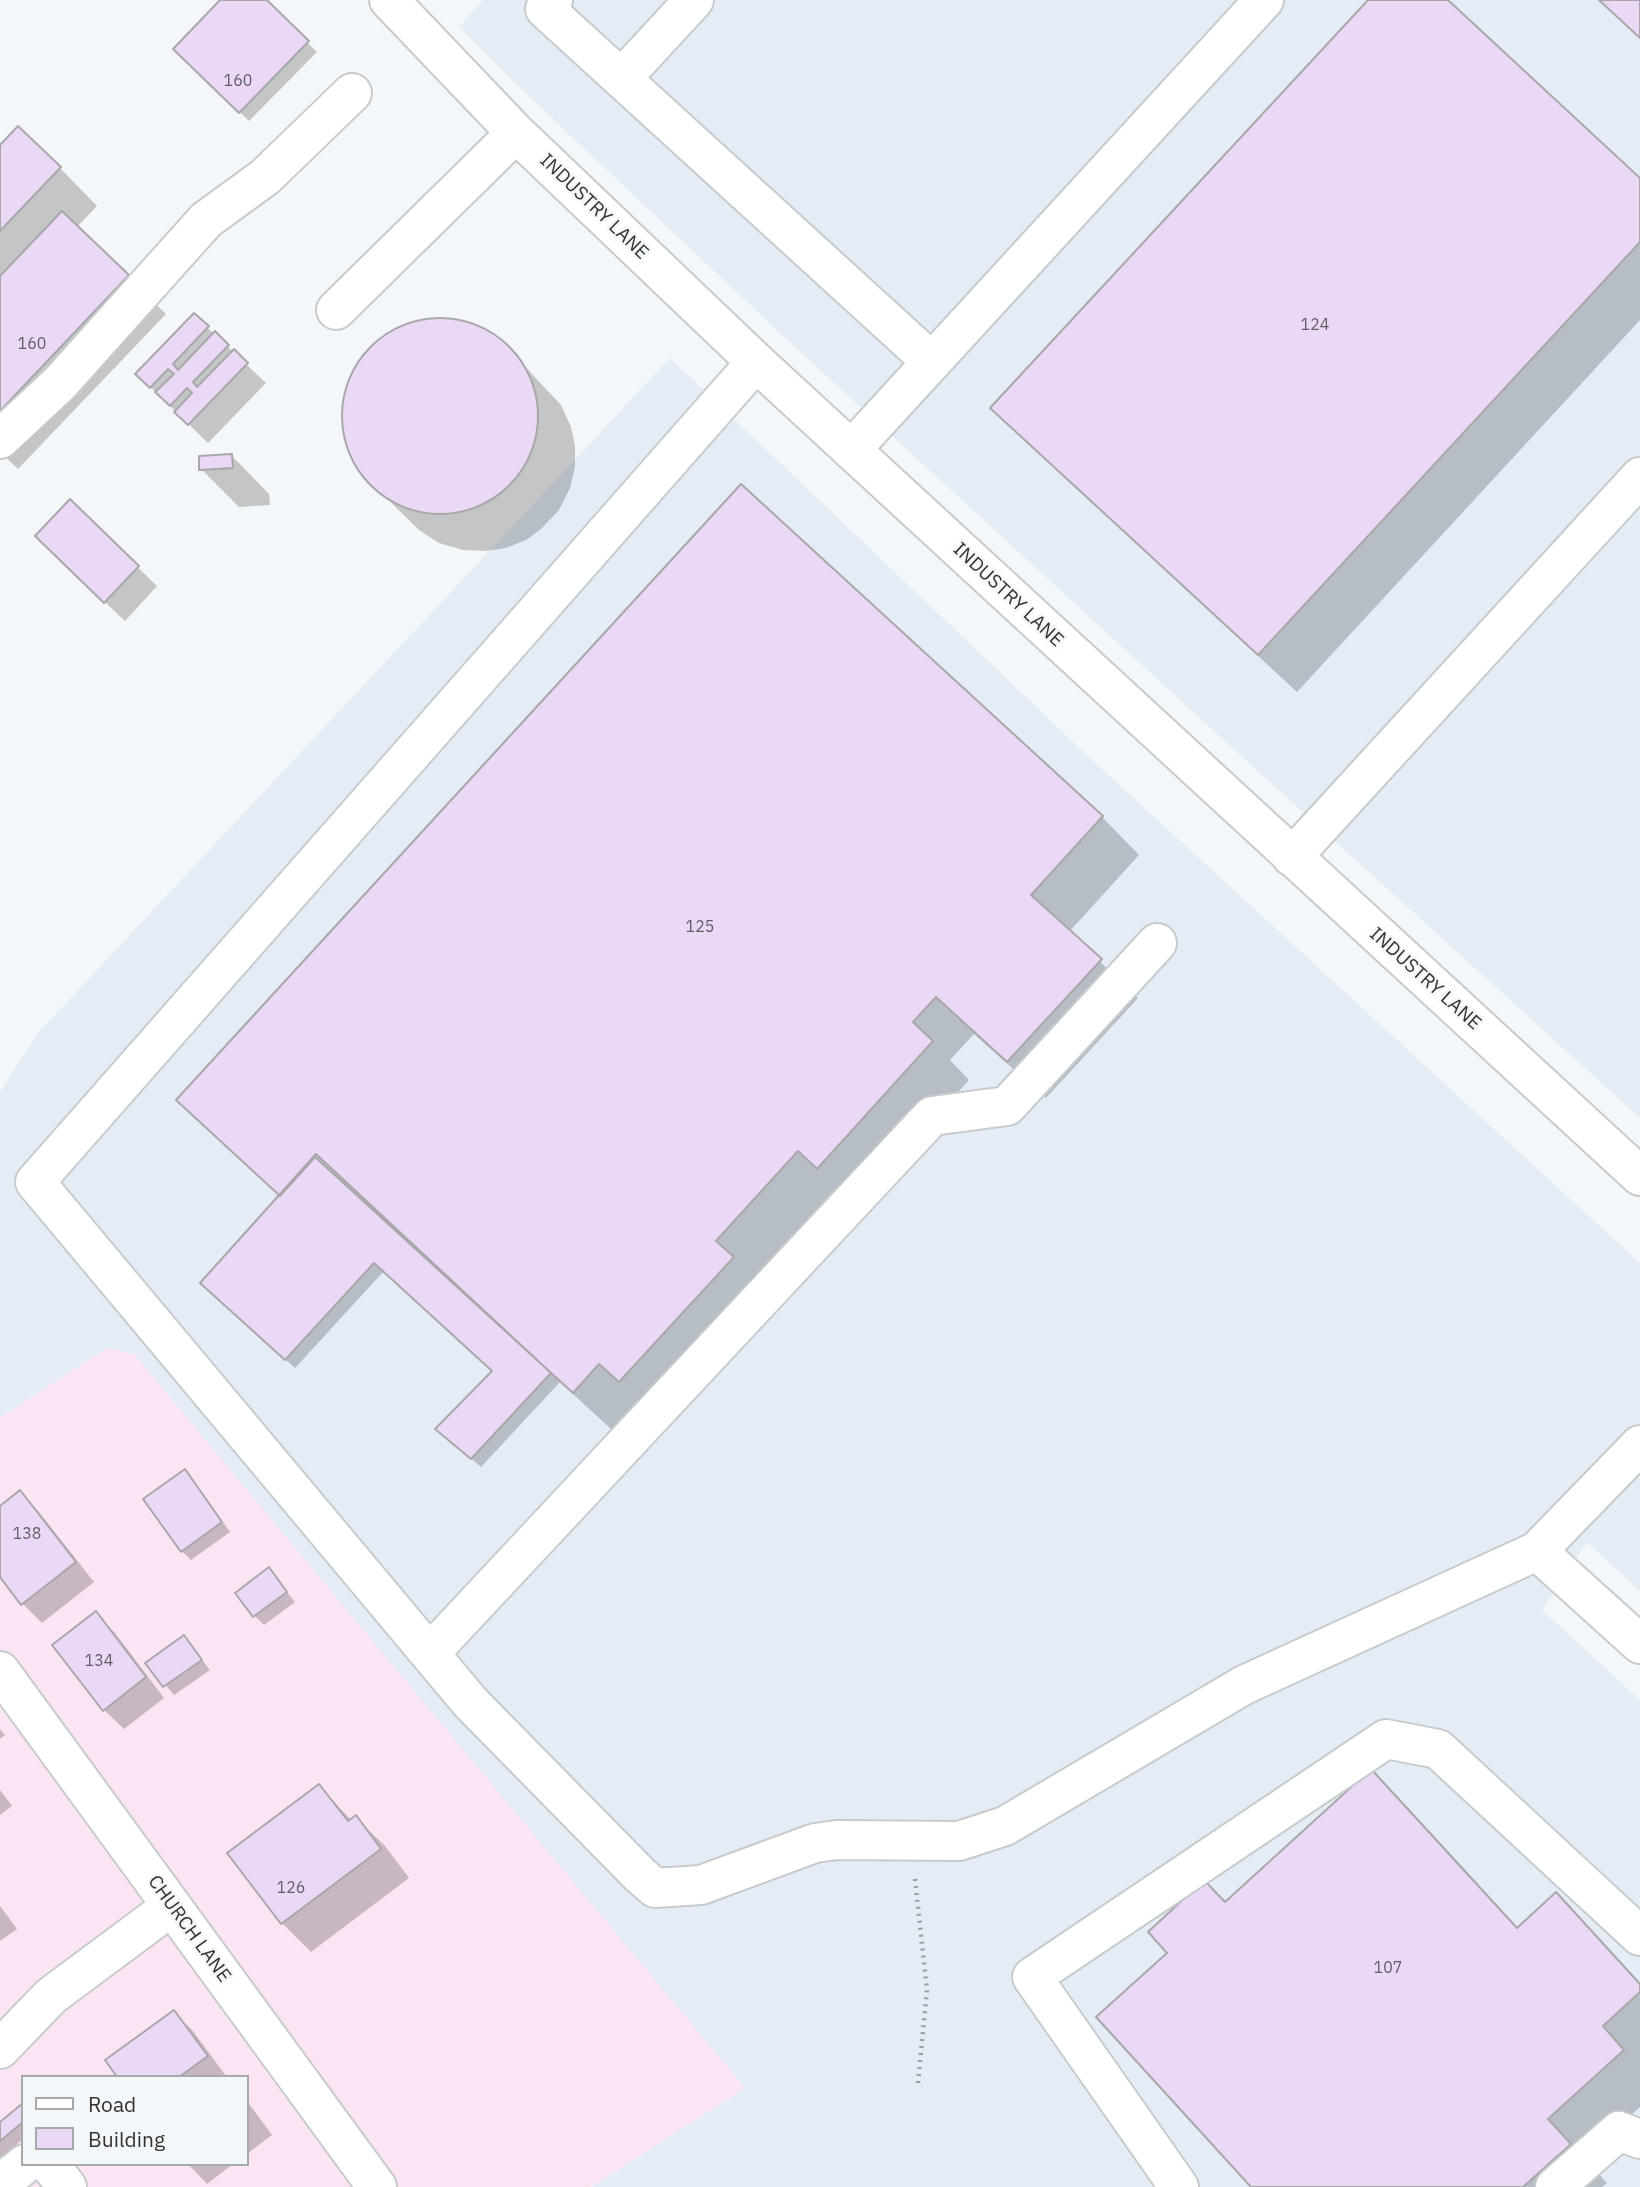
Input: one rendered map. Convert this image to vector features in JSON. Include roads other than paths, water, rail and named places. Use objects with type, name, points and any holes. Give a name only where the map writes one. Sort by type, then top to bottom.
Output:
[{"type":"street","name":"INDUSTRY LANE","points":[[389,0],[516,133],[756,362],[1640,1176]]},
{"type":"street","points":[[553,0],[545,9],[932,362]]},
{"type":"street","points":[[622,78],[694,0]]},
{"type":"street","points":[[851,450],[1264,0]]},
{"type":"street","points":[[0,439],[60,383],[206,220],[265,177],[352,93]]},
{"type":"street","points":[[336,310],[516,133]]},
{"type":"street","points":[[756,362],[35,1182],[470,1702],[655,1888],[701,1885],[815,1843],[837,1840],[959,1841],[1005,1826],[1244,1685],[1537,1551],[1640,1445]]},
{"type":"street","points":[[1292,857],[1640,477]]},
{"type":"street","points":[[430,1653],[932,1116],[1007,1107],[1157,943]]},
{"type":"street","points":[[1537,1551],[1640,1644]]},
{"type":"street","name":"CHURCH LANE","points":[[0,1671],[377,2187]]},
{"type":"street","points":[[1179,2187],[1032,1977],[1386,1739],[1438,1749],[1640,1936]]},
{"type":"street","points":[[0,2049],[51,1996],[172,1906]]},
{"type":"street","points":[[1555,2187],[1619,2131],[1640,2138]]},
{"type":"street","points":[[0,2183],[21,2166]]},
{"type":"street","points":[[51,2166],[67,2187]]}]
